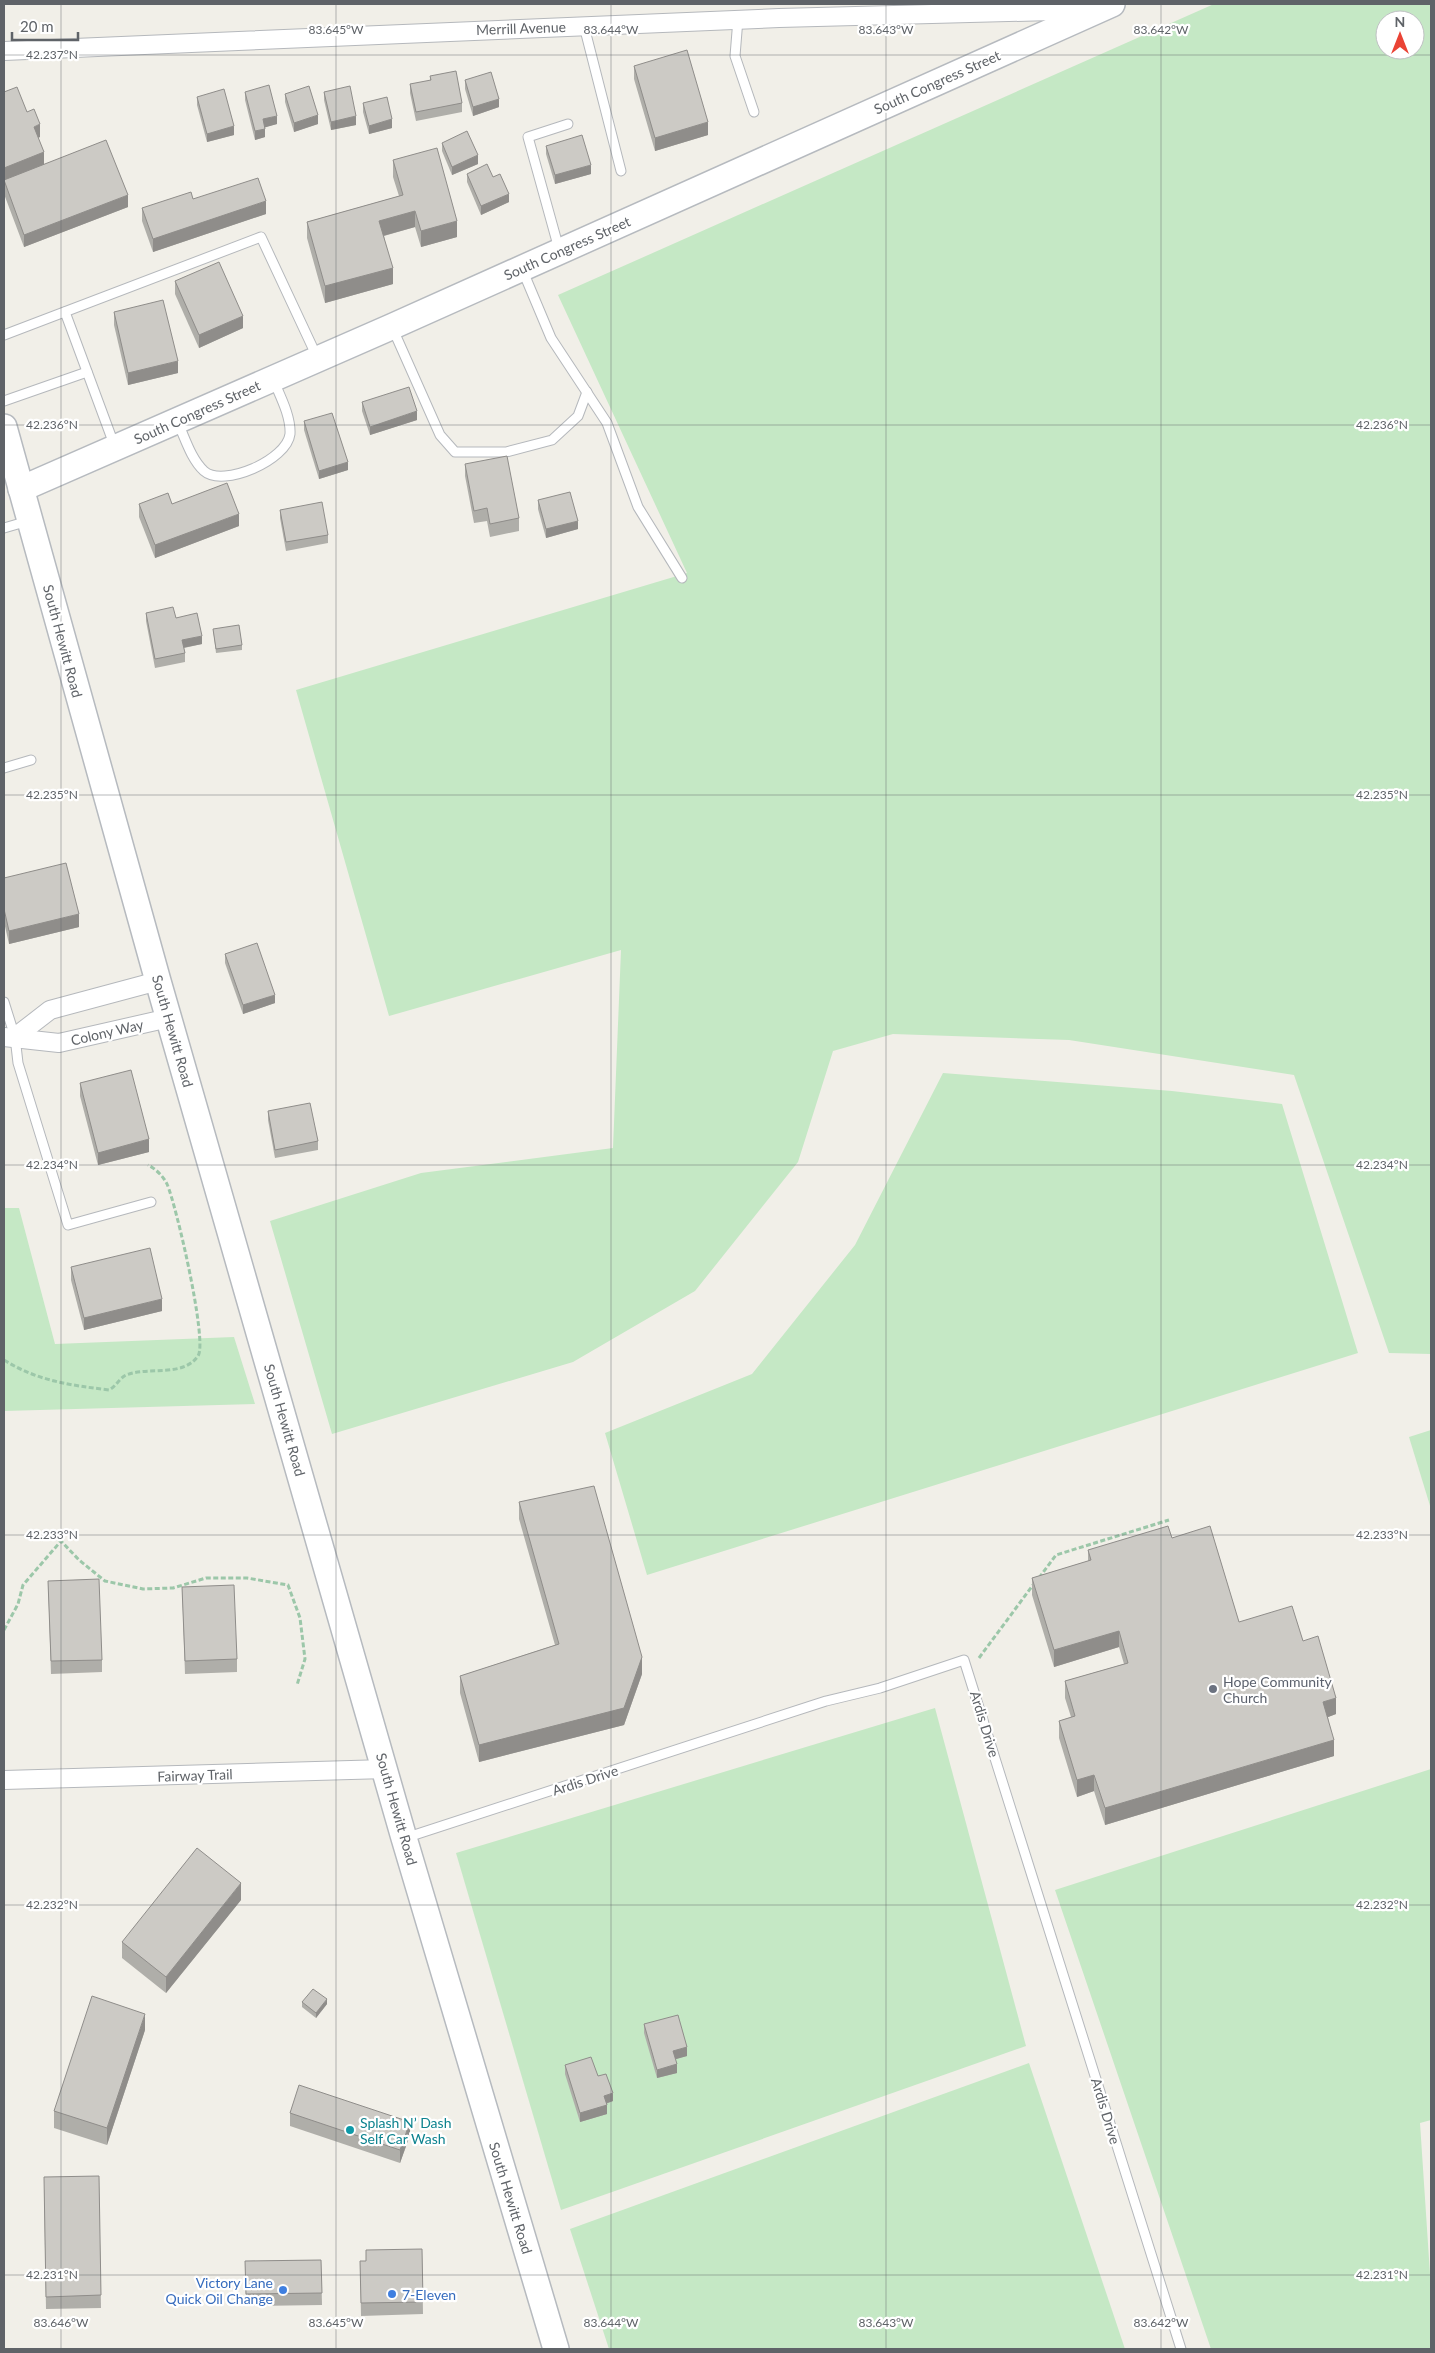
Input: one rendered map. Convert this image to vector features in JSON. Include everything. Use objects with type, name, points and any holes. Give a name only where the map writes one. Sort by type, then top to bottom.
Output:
[{"type":"main road","name":"South Congress Street","points":[[21,489],[392,327],[1105,7]]},
{"type":"main road","name":"South Hewitt Road","points":[[4,427],[158,981],[386,1769],[404,1838],[556,2349]]},
{"type":"street","name":"Merrill Avenue","points":[[4,51],[738,19],[1105,7]]},
{"type":"street","points":[[9,1037],[50,1010],[158,981]]},
{"type":"street","name":"Colony Way","points":[[9,1037],[59,1043],[169,1018]]},
{"type":"street","name":"Fairway Trail","points":[[4,1780],[386,1769]]},
{"type":"lane","points":[[738,19],[735,56],[754,112]]},
{"type":"lane","points":[[584,26],[621,171]]},
{"type":"lane","points":[[560,252],[528,137],[568,124]]},
{"type":"lane","points":[[4,335],[261,237],[318,359]]},
{"type":"lane","points":[[522,268],[551,338],[607,423],[638,507],[682,578]]},
{"type":"lane","points":[[65,312],[115,448]]},
{"type":"lane","points":[[392,327],[440,435],[455,452],[506,452],[552,440],[578,416],[587,392]]},
{"type":"lane","points":[[4,401],[87,372]]},
{"type":"lane","points":[[176,421],[196,462],[204,472],[215,476],[230,476],[275,458],[286,446],[290,434],[284,403],[272,379]]},
{"type":"lane","points":[[4,528],[30,521]]},
{"type":"lane","points":[[4,768],[31,760]]},
{"type":"lane","points":[[4,1002],[9,1037],[68,1225],[151,1202]]},
{"type":"lane","name":"Ardis Drive","points":[[404,1838],[826,1702],[880,1688],[964,1660],[1181,2349]]},
{"type":"path","points":[[4,1360],[22,1372],[65,1384],[109,1390],[116,1387],[120,1379],[129,1374],[180,1368],[193,1363],[200,1353],[199,1331],[187,1254],[167,1183],[156,1170],[148,1165]]},
{"type":"path","points":[[976,1663],[1056,1555],[1169,1520]]},
{"type":"path","points":[[4,1630],[18,1604],[23,1585],[61,1541],[79,1560],[105,1580],[143,1589],[173,1588],[206,1578],[247,1578],[288,1585],[300,1618],[305,1659],[297,1685]]},
{"type":"green space","points":[[1214,4],[1431,4],[1431,1354],[1389,1353],[1294,1075],[1069,1040],[893,1034],[833,1051],[798,1162],[695,1291],[573,1362],[332,1434],[270,1221],[421,1173],[613,1148],[621,950],[389,1016],[296,690],[687,573],[558,295]]},
{"type":"green space","points":[[943,1073],[1172,1091],[1282,1104],[1358,1353],[647,1575],[605,1433],[752,1374],[855,1245]]},
{"type":"green space","points":[[4,1208],[19,1208],[55,1344],[234,1337],[255,1404],[4,1411]]},
{"type":"green space","points":[[1431,1430],[1431,1509],[1409,1437]]},
{"type":"green space","points":[[935,1708],[1026,2046],[561,2210],[456,1853]]},
{"type":"green space","points":[[1431,1769],[1431,2120],[1420,2123],[1431,2289],[1431,2349],[1211,2349],[1055,1890]]},
{"type":"green space","points":[[1029,2063],[1125,2349],[609,2349],[570,2229]]},
{"type":"building","points":[[687,50],[708,122],[655,138],[634,66]]},
{"type":"building","points":[[456,71],[462,103],[416,112],[410,84],[431,80],[430,76]]},
{"type":"building","points":[[491,72],[499,99],[473,107],[465,80]]},
{"type":"building","points":[[269,85],[277,116],[263,119],[265,129],[255,131],[245,92]]},
{"type":"building","points":[[309,86],[318,115],[294,123],[285,94]]},
{"type":"building","points":[[350,86],[356,116],[331,122],[324,92]]},
{"type":"building","points":[[17,87],[27,112],[34,109],[40,124],[34,127],[44,152],[4,168],[4,92]]},
{"type":"building","points":[[224,89],[234,126],[207,134],[197,97]]},
{"type":"building","points":[[387,97],[392,119],[369,126],[363,103]]},
{"type":"building","points":[[467,131],[478,155],[452,167],[442,143]]},
{"type":"building","points":[[582,135],[591,165],[555,175],[546,146]]},
{"type":"building","points":[[106,140],[128,195],[24,235],[4,180]]},
{"type":"building","points":[[437,148],[457,221],[421,231],[415,211],[379,221],[393,268],[325,286],[307,222],[403,195],[393,160]]},
{"type":"building","points":[[487,164],[493,177],[500,174],[509,194],[481,206],[467,174]]},
{"type":"building","points":[[258,178],[266,201],[153,239],[142,208],[191,192],[193,199]]},
{"type":"building","points":[[219,262],[243,316],[199,335],[175,281]]},
{"type":"building","points":[[163,300],[178,361],[128,373],[114,312]]},
{"type":"building","points":[[409,387],[417,411],[370,427],[362,402]]},
{"type":"building","points":[[332,413],[348,462],[319,471],[304,421]]},
{"type":"building","points":[[507,456],[519,518],[490,524],[487,508],[474,511],[465,464]]},
{"type":"building","points":[[227,483],[239,514],[155,545],[139,504],[168,493],[172,504]]},
{"type":"building","points":[[570,492],[578,521],[546,529],[538,500]]},
{"type":"building","points":[[322,502],[328,535],[286,542],[280,510]]},
{"type":"building","points":[[173,607],[176,618],[197,613],[202,636],[182,640],[185,653],[155,659],[146,613]]},
{"type":"building","points":[[239,625],[242,645],[216,649],[213,629]]},
{"type":"building","points":[[66,863],[79,914],[9,931],[4,909],[4,878]]},
{"type":"building","points":[[257,943],[275,995],[243,1005],[225,954]]},
{"type":"building","points":[[131,1070],[149,1139],[98,1153],[80,1083]]},
{"type":"building","points":[[310,1103],[318,1141],[275,1150],[268,1111]]},
{"type":"building","points":[[150,1248],[162,1299],[84,1318],[71,1267]]},
{"type":"building","points":[[594,1486],[642,1657],[624,1708],[479,1745],[460,1676],[559,1644],[519,1502]]},
{"type":"building","name":"Hope Community Church","points":[[1168,1526],[1172,1538],[1210,1526],[1239,1622],[1292,1606],[1303,1641],[1318,1636],[1336,1698],[1323,1702],[1334,1740],[1105,1808],[1094,1775],[1077,1780],[1059,1721],[1075,1716],[1065,1681],[1128,1663],[1119,1631],[1054,1650],[1032,1578],[1091,1560],[1088,1550]]},
{"type":"building","points":[[99,1579],[102,1660],[51,1661],[48,1581]]},
{"type":"building","points":[[234,1585],[237,1659],[185,1661],[182,1587]]},
{"type":"building","points":[[197,1848],[241,1883],[166,1977],[122,1942]]},
{"type":"building","points":[[313,1989],[327,1999],[316,2013],[302,2002]]},
{"type":"building","points":[[92,1996],[145,2014],[107,2128],[54,2111]]},
{"type":"building","points":[[678,2015],[687,2047],[673,2051],[677,2064],[657,2070],[644,2024]]},
{"type":"building","points":[[591,2057],[598,2076],[606,2074],[613,2093],[604,2096],[607,2105],[580,2113],[565,2065]]},
{"type":"building","points":[[299,2085],[410,2122],[400,2150],[290,2113]]},
{"type":"building","points":[[99,2176],[101,2295],[46,2297],[44,2177]]},
{"type":"building","name":"7-Eleven","points":[[422,2249],[423,2302],[361,2303],[360,2261],[366,2261],[366,2250]]},
{"type":"building","name":"Victory Lane Quick Oil Change","points":[[321,2260],[322,2293],[246,2294],[245,2261]]},
{"type":"place","name":"Hope Community Church","points":[[1213,1689]]},
{"type":"place","name":"Splash N’ Dash Self Car Wash","points":[[350,2130]]},
{"type":"place","name":"Victory Lane Quick Oil Change","points":[[283,2290]]},
{"type":"place","name":"7-Eleven","points":[[392,2294]]}]
